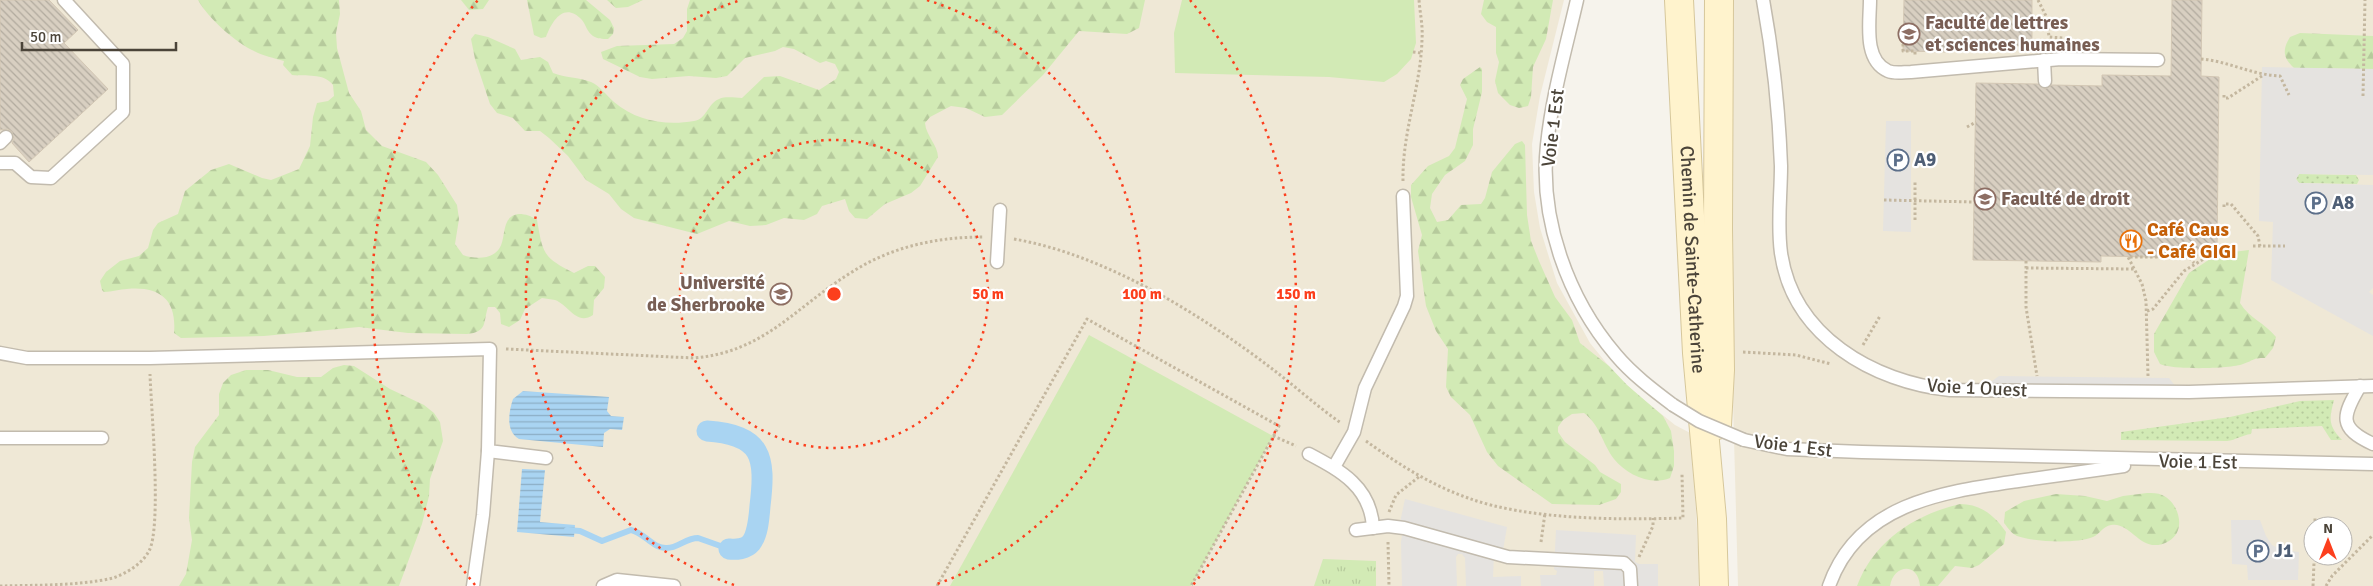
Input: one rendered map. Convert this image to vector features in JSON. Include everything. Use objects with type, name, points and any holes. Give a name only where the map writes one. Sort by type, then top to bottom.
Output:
[{"type":"main road","name":"Chemin de Sainte-Catherine","points":[[1679,0],[1697,353],[1712,519],[1714,586]]},
{"type":"main road","name":"Chemin de Sainte-Catherine","points":[[1712,519],[1720,370],[1718,229],[1719,0]]},
{"type":"lane","points":[[0,162],[15,162],[31,177],[51,178],[123,112],[123,64],[64,0]]},
{"type":"lane","name":"Voie 1 Est","points":[[1577,0],[1546,146],[1548,197],[1554,234],[1573,287],[1597,331],[1626,366],[1673,405],[1710,426],[1744,440],[1787,448],[1844,452],[2159,461],[2373,464]]},
{"type":"lane","name":"Voie 1 Ouest","points":[[1763,0],[1777,99],[1781,166],[1780,235],[1784,268],[1791,289],[1809,320],[1820,332],[1854,359],[1871,369],[1895,378],[1930,388],[1950,390],[2189,392],[2367,386]]},
{"type":"lane","points":[[1870,0],[1872,51],[1878,63],[1889,72],[1911,72],[2044,60],[2158,60]]},
{"type":"lane","points":[[2044,60],[2045,81]]},
{"type":"lane","points":[[1334,467],[1354,432],[1365,388],[1406,301],[1407,279],[1403,196]]},
{"type":"lane","points":[[997,262],[1000,210]]},
{"type":"lane","points":[[0,354],[27,358],[150,358],[490,349],[488,451],[483,515],[474,586]]},
{"type":"lane","points":[[2367,386],[2346,410],[2346,422],[2354,434],[2373,444]]},
{"type":"lane","points":[[0,438],[102,438]]},
{"type":"lane","points":[[488,451],[546,458]]},
{"type":"lane","points":[[1309,454],[1345,474],[1358,488],[1371,514],[1373,528]]},
{"type":"lane","points":[[1829,586],[1840,563],[1856,542],[1876,524],[1911,503],[1952,490],[2159,461]]},
{"type":"lane","points":[[1356,530],[1404,528],[1508,557],[1624,563],[1630,569],[1631,586]]},
{"type":"lane","points":[[603,586],[617,580],[674,586]]},
{"type":"path","points":[[1403,196],[1405,144],[1421,53],[1422,38],[1419,0]]},
{"type":"path","points":[[2038,0],[2046,18],[2049,37],[2064,38]]},
{"type":"path","points":[[2363,96],[2365,0]]},
{"type":"path","points":[[1903,34],[1903,51],[1915,51],[1915,60]]},
{"type":"path","points":[[1413,52],[1421,53]]},
{"type":"path","points":[[2201,59],[2224,62],[2262,76],[2280,76],[2289,95]]},
{"type":"path","points":[[2224,95],[2224,98],[2228,98],[2262,76]]},
{"type":"path","points":[[1967,127],[1976,122]]},
{"type":"path","points":[[1915,181],[1915,220]]},
{"type":"path","points":[[1884,200],[1974,202]]},
{"type":"path","points":[[2224,207],[2224,204],[2231,204],[2258,236],[2260,246]]},
{"type":"path","points":[[490,349],[694,358],[719,355],[743,348],[766,336],[840,280],[880,257],[908,246],[936,239],[999,236],[1058,250],[1111,272],[1152,292],[1231,339],[1346,426]]},
{"type":"path","points":[[2253,246],[2284,246]]},
{"type":"path","points":[[2147,310],[2153,309],[2179,276],[2194,263],[2216,252]]},
{"type":"path","points":[[2148,369],[2147,310],[2140,284],[2128,257],[2189,257],[2194,263]]},
{"type":"path","points":[[2026,260],[2026,307],[2037,370]]},
{"type":"path","points":[[2026,268],[2134,269]]},
{"type":"path","points":[[1861,348],[1880,316]]},
{"type":"path","points":[[937,586],[1087,319],[1279,426],[1191,586]]},
{"type":"path","points":[[1735,352],[1796,355],[1834,365]]},
{"type":"path","points":[[0,586],[97,582],[130,570],[143,560],[150,550],[155,515],[150,358]]},
{"type":"path","points":[[1273,436],[1309,454]]},
{"type":"path","points":[[1364,439],[1420,476],[1460,495],[1493,506],[1596,517],[1683,518]]},
{"type":"path","points":[[1389,512],[1396,495],[1420,476]]},
{"type":"path","points":[[1540,548],[1545,513]]},
{"type":"path","points":[[1636,563],[1653,526],[1653,518]]},
{"type":"path","points":[[2326,586],[2332,576],[2373,535]]},
{"type":"path","points":[[1388,539],[1390,586]]},
{"type":"path","points":[[2313,586],[2314,566]]},
{"type":"shaded area","name":"Université de Sherbrooke","points":[[0,0],[1564,0],[1540,96],[1532,144],[1534,192],[1540,228],[1557,283],[1590,343],[1616,375],[1639,396],[1675,425],[1692,434],[1700,586],[0,586]]},
{"type":"shaded area","points":[[1731,0],[2373,0],[2373,586],[1738,586],[1730,291]]},
{"type":"shaded area","name":"A8","points":[[2262,67],[2373,69],[2373,175],[2299,174],[2296,179],[2299,183],[2373,185],[2373,288],[2369,292],[2373,295],[2373,336],[2271,280],[2273,222],[2259,221]]},
{"type":"shaded area","name":"A9","points":[[1886,121],[1911,121],[1911,232],[1883,231]]},
{"type":"shaded area","points":[[1999,376],[2169,378],[2180,392],[1985,386]]},
{"type":"shaded area","points":[[1405,499],[1507,527],[1502,556],[1494,554],[1493,577],[1521,576],[1521,586],[1466,586],[1465,558],[1462,554],[1458,554],[1456,557],[1457,586],[1402,586],[1401,542],[1403,528],[1399,527]]},
{"type":"shaded area","name":"J1","points":[[2231,520],[2260,520],[2266,536],[2272,545],[2282,550],[2299,552],[2298,580],[2248,580],[2247,565],[2232,564]]},
{"type":"shaded area","points":[[1556,530],[1636,535],[1635,562],[1639,564],[1658,564],[1658,586],[1604,586],[1603,571],[1594,571],[1594,586],[1541,586],[1540,575],[1556,575],[1557,571],[1554,569]]},
{"type":"green space","points":[[198,0],[339,0],[340,14],[336,33],[337,48],[349,93],[361,111],[366,130],[382,146],[426,162],[438,175],[457,205],[459,219],[455,244],[463,255],[477,258],[487,257],[496,253],[509,219],[519,214],[531,216],[537,220],[546,253],[556,263],[574,273],[588,266],[595,266],[605,277],[604,288],[594,300],[593,315],[582,318],[573,314],[555,300],[542,298],[525,309],[520,320],[509,327],[501,324],[500,313],[495,307],[488,307],[482,329],[467,334],[408,333],[359,327],[264,336],[181,338],[174,333],[173,312],[169,304],[157,293],[139,289],[104,292],[100,281],[106,272],[120,261],[139,256],[148,248],[153,230],[158,223],[178,214],[185,191],[211,170],[229,164],[271,180],[299,169],[310,146],[313,117],[317,103],[328,101],[334,96],[333,85],[324,78],[292,75],[283,65],[284,61],[257,53],[239,42],[215,21]]},
{"type":"green space","points":[[461,0],[489,0],[483,9],[469,10]]},
{"type":"green space","points":[[527,0],[586,0],[610,20],[614,28],[613,34],[608,39],[595,37],[589,33],[582,20],[570,12],[560,15],[555,20],[546,37],[541,38],[534,35]]},
{"type":"green space","points":[[607,0],[643,0],[628,7],[616,8]]},
{"type":"green space","points":[[690,0],[1145,0],[1139,28],[1127,34],[1079,31],[1043,75],[1002,115],[985,117],[966,108],[951,106],[930,117],[925,123],[926,128],[936,148],[938,157],[920,186],[911,193],[885,204],[867,219],[855,218],[849,211],[845,199],[822,206],[817,214],[804,220],[784,218],[766,225],[750,226],[729,221],[697,234],[634,218],[621,209],[609,194],[586,180],[568,156],[540,131],[525,131],[513,118],[497,113],[490,104],[475,59],[471,39],[475,34],[488,37],[515,49],[521,60],[540,57],[548,62],[553,73],[591,82],[614,102],[632,114],[662,122],[673,123],[698,120],[715,101],[725,98],[742,98],[764,77],[780,76],[819,90],[836,79],[839,72],[835,64],[826,61],[820,63],[794,49],[783,47],[775,51],[745,58],[727,76],[716,78],[689,76],[652,79],[640,77],[603,59],[601,52],[617,46],[674,44],[683,38],[687,31],[687,9]]},
{"type":"green space","points":[[1182,0],[1414,0],[1416,43],[1411,59],[1397,74],[1384,82],[1329,77],[1175,73],[1174,33]]},
{"type":"green space","points":[[1484,0],[1553,0],[1546,39],[1533,67],[1531,97],[1528,106],[1519,108],[1510,105],[1498,93],[1495,81],[1499,62],[1496,53],[1496,27],[1487,22],[1481,14]]},
{"type":"green space","points":[[2300,33],[2373,36],[2373,69],[2294,68],[2286,57],[2285,50],[2290,37]]},
{"type":"green space","points":[[1480,67],[1482,69],[1482,92],[1473,129],[1473,145],[1465,161],[1445,175],[1432,194],[1430,208],[1437,222],[1448,220],[1461,205],[1481,204],[1485,198],[1492,172],[1515,144],[1522,141],[1525,145],[1527,215],[1531,241],[1555,297],[1572,320],[1580,343],[1609,366],[1627,385],[1663,416],[1671,431],[1674,466],[1670,478],[1655,481],[1640,478],[1619,465],[1610,453],[1594,423],[1584,413],[1572,414],[1563,420],[1558,427],[1558,432],[1565,442],[1595,465],[1600,472],[1621,484],[1621,492],[1616,499],[1599,505],[1552,504],[1498,466],[1487,452],[1470,415],[1451,397],[1446,387],[1448,349],[1436,331],[1426,306],[1418,251],[1422,235],[1411,197],[1411,185],[1428,166],[1449,156],[1455,148],[1467,99],[1460,85],[1463,79]]},
{"type":"green space","points":[[2299,174],[2356,175],[2359,180],[2357,184],[2299,183],[2296,179]]},
{"type":"green space","points":[[2249,250],[2240,303],[2248,313],[2276,337],[2273,348],[2265,358],[2255,359],[2236,366],[2188,368],[2160,364],[2154,352],[2154,334],[2189,273],[2210,259],[2225,253]]},
{"type":"green space","points":[[1089,335],[1273,436],[1195,579],[1191,586],[950,586]]},
{"type":"green space","points":[[344,365],[354,366],[390,389],[424,405],[434,413],[440,422],[443,441],[430,479],[429,496],[422,524],[399,586],[179,586],[186,574],[192,540],[189,518],[192,462],[195,447],[219,415],[219,394],[223,383],[231,375],[246,370],[268,370],[297,377],[321,377],[333,368]]},
{"type":"green space","points":[[2334,400],[2331,422],[2334,430],[2342,440],[2331,440],[2322,426],[2252,429],[2251,434],[2227,441],[2121,440],[2121,432],[2230,417],[2300,401]]},
{"type":"green space","points":[[2147,493],[2159,494],[2168,499],[2173,504],[2179,517],[2178,531],[2175,536],[2159,545],[2151,545],[2144,542],[2118,525],[2108,526],[2095,536],[2086,539],[2055,541],[2033,540],[2017,536],[2004,523],[2005,512],[2024,501],[2056,494],[2085,496],[2107,501],[2123,496]]},
{"type":"green space","points":[[1960,504],[1975,506],[1987,512],[2006,532],[2004,544],[1979,565],[1972,568],[1955,566],[1938,586],[1920,586],[1915,572],[1905,569],[1900,570],[1896,574],[1890,586],[1857,586],[1864,570],[1874,556],[1898,532],[1927,515]]},
{"type":"green space","points":[[1323,559],[1376,561],[1376,586],[1314,586]]},
{"type":"water","points":[[523,391],[609,397],[607,411],[611,416],[624,417],[622,430],[610,429],[604,433],[603,447],[519,439],[512,431],[509,415],[513,399]]},
{"type":"water","points":[[522,469],[545,470],[540,522],[575,525],[574,537],[517,532]]},
{"type":"building","points":[[0,0],[49,0],[78,30],[64,43],[108,89],[29,162],[12,143],[14,139],[12,132],[8,129],[0,130]]},
{"type":"building","points":[[1904,0],[2032,0],[2032,46],[1946,45],[1946,52],[1903,51]]},
{"type":"building","points":[[2172,0],[2202,0],[2201,76],[2219,77],[2217,249],[2197,249],[2197,258],[2101,256],[2101,262],[1973,260],[1976,83],[2038,84],[2045,89],[2052,85],[2102,86],[2102,75],[2171,76]]},
{"type":"waterway","points":[[707,431],[725,433],[750,443],[760,461],[762,489],[759,521],[755,535],[751,543],[746,547],[729,549]]},
{"type":"waterway","points":[[567,530],[580,531],[602,541],[631,530],[641,534],[653,544],[662,548],[671,548],[698,538],[729,549]]},
{"type":"place","name":"Faculté de lettres et sciences humaines","points":[[1909,34]]},
{"type":"place","name":"A9","points":[[1898,160]]},
{"type":"place","name":"Faculté de droit","points":[[1985,199]]},
{"type":"place","name":"A8","points":[[2316,203]]},
{"type":"place","name":"Café Caus - Café GIGI","points":[[2131,241]]},
{"type":"place","name":"Université de Sherbrooke","points":[[781,294]]},
{"type":"place","name":"J1","points":[[2258,551]]}]
